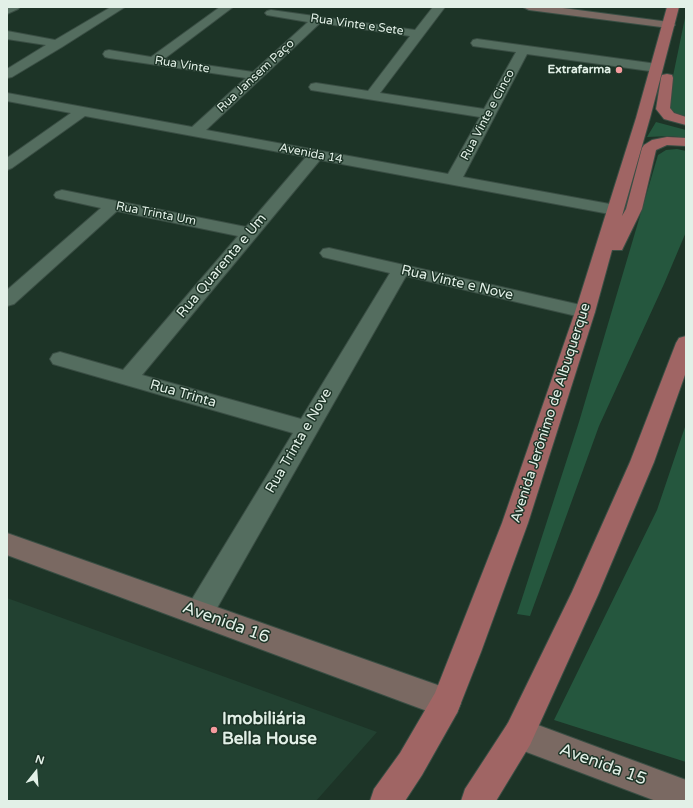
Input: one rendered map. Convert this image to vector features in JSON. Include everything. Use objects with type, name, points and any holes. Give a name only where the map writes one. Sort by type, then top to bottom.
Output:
[{"type":"main road","name":"Avenida Jerônimo de Albuquerque","points":[[386,801],[411,764],[446,703],[468,652],[515,523],[585,312],[657,68],[673,7]]},
{"type":"main road","points":[[669,25],[671,58],[663,109],[669,116],[686,121]]},
{"type":"main road","points":[[585,312],[634,209],[650,148],[657,143],[667,141],[686,142]]},
{"type":"main road","points":[[676,371],[686,325]]},
{"type":"main road","points":[[477,801],[519,734],[584,595],[642,462],[686,343]]},
{"type":"street","points":[[7,11],[14,7]]},
{"type":"street","points":[[7,74],[119,7]]},
{"type":"street","points":[[153,61],[225,7]]},
{"type":"street","points":[[372,96],[439,7]]},
{"type":"street","points":[[529,7],[548,8],[669,25]]},
{"type":"street","name":"Rua Vinte e Sete","points":[[271,13],[418,34]]},
{"type":"street","name":"Rua Jansem Paço","points":[[195,132],[317,20]]},
{"type":"street","points":[[7,35],[58,44]]},
{"type":"street","name":"Rua Vinte e Cinco","points":[[477,44],[657,68]]},
{"type":"street","name":"Rua Vinte e Cinco","points":[[453,180],[487,114],[523,50]]},
{"type":"street","name":"Rua Vinte","points":[[109,54],[255,76]]},
{"type":"street","points":[[316,87],[487,114]]},
{"type":"street","name":"Avenida 14","points":[[7,97],[615,210]]},
{"type":"street","points":[[7,165],[83,111]]},
{"type":"street","name":"Rua Quarenta e Um","points":[[128,378],[316,154]]},
{"type":"street","name":"Rua Trinta Um","points":[[62,195],[250,233]]},
{"type":"street","points":[[7,300],[113,206]]},
{"type":"street","name":"Rua Vinte e Nove","points":[[329,254],[585,312]]},
{"type":"street","name":"Rua Trinta e Nove","points":[[199,613],[401,270]]},
{"type":"street","name":"Rua Trinta","points":[[60,358],[306,429]]},
{"type":"street","name":"Avenida 16","points":[[7,544],[446,703]]},
{"type":"street","name":"Avenida 15","points":[[519,734],[686,796]]},
{"type":"shaded area","points":[[686,13],[686,119],[666,110]]},
{"type":"shaded area","points":[[656,122],[686,130],[686,138],[670,136],[647,137]]},
{"type":"shaded area","points":[[677,149],[686,151],[686,232],[664,284],[599,426],[530,616],[517,614],[579,422],[658,155],[666,150]]},
{"type":"shaded area","points":[[686,424],[686,762],[554,720],[657,510]]},
{"type":"shaded area","points":[[7,598],[377,732],[316,801],[7,801]]},
{"type":"place","name":"Extrafarma","points":[[619,70]]},
{"type":"place","name":"Imobiliária Bella House","points":[[214,730]]}]
